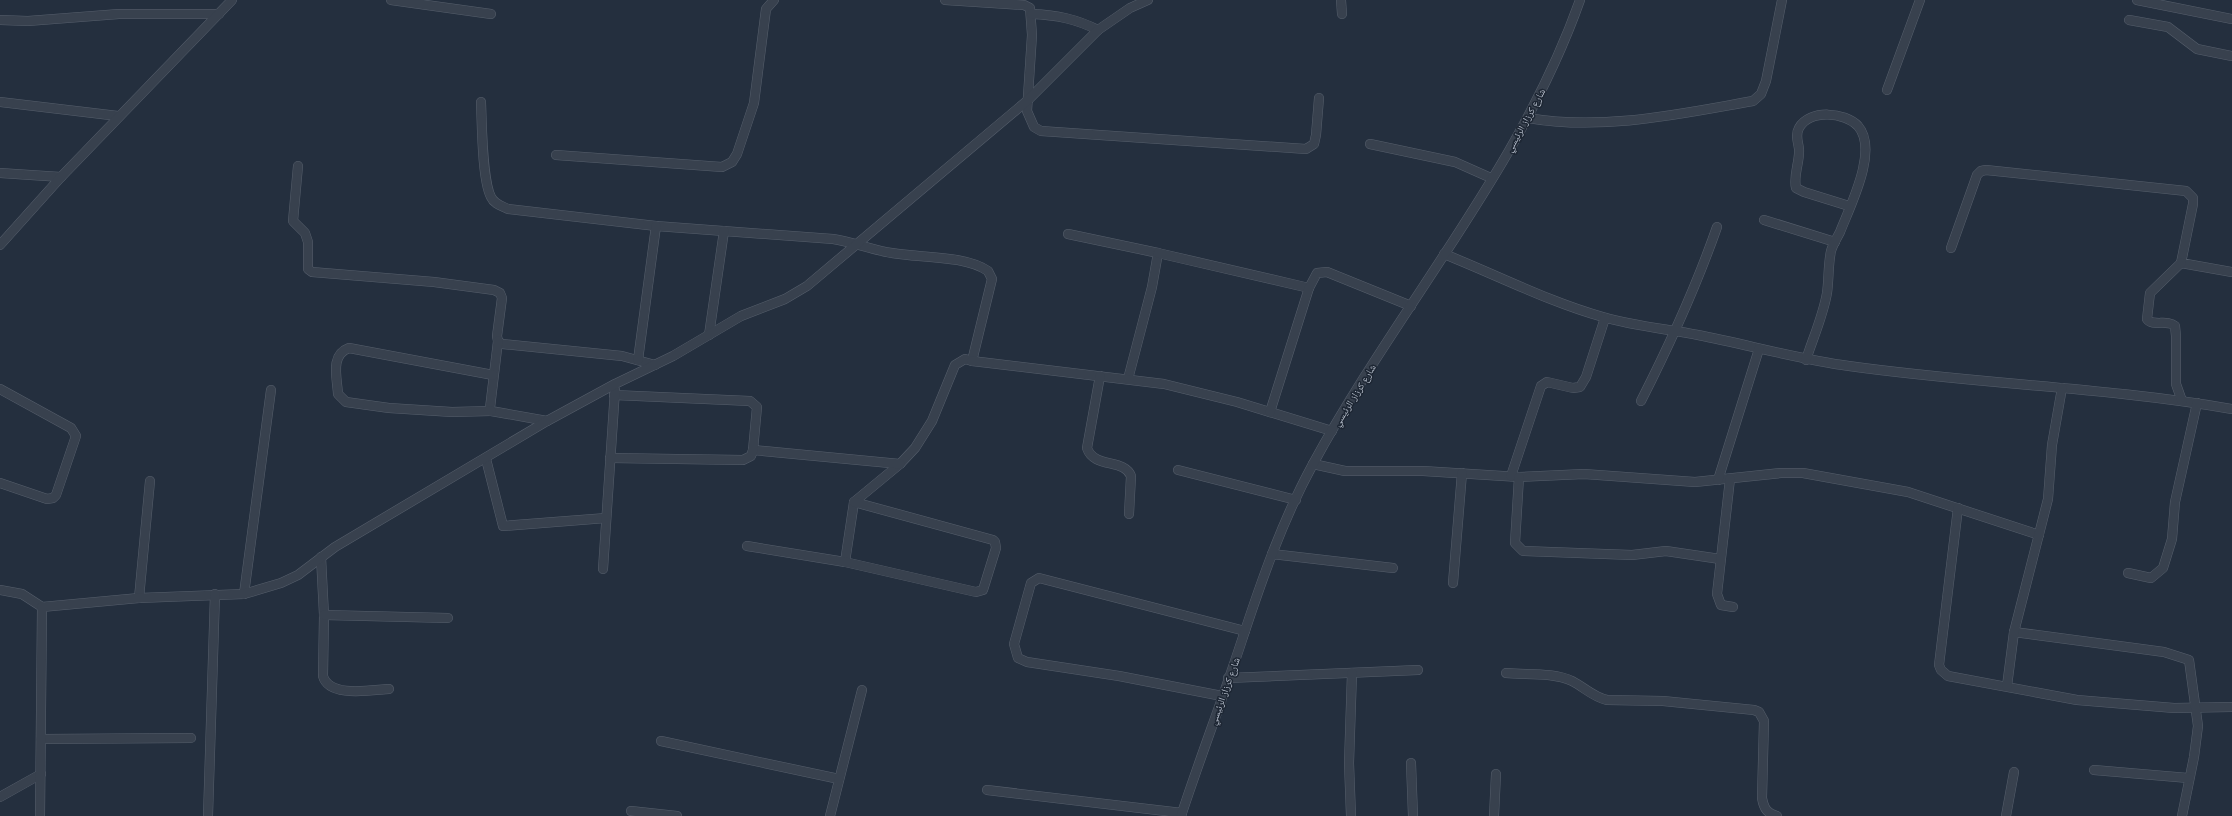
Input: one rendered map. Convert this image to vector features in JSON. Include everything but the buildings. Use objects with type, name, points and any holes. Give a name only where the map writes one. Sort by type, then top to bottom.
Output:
[{"type":"street","points":[[0,245],[118,116],[232,0]]},
{"type":"street","points":[[391,0],[491,14]]},
{"type":"street","points":[[556,155],[722,167],[732,162],[740,147],[757,89],[766,9],[774,0]]},
{"type":"street","points":[[945,0],[1024,5],[1030,8],[1032,14],[1028,100],[1029,119],[1034,127],[1041,131],[1306,149],[1314,144],[1316,135],[1318,98]]},
{"type":"street","points":[[0,590],[22,594],[42,607],[139,598],[244,594],[280,583],[298,575],[335,547],[486,459],[547,421],[615,384],[655,365],[742,316],[796,293],[858,243],[1028,100],[1098,30],[1130,8],[1148,0]]},
{"type":"street","points":[[1341,0],[1342,14]]},
{"type":"street","name":"شارع كرزاز الرئيسي","points":[[1181,814],[1272,554],[1313,464],[1332,430],[1444,254],[1528,118],[1558,55],[1580,0]]},
{"type":"street","points":[[1528,118],[1550,122],[1603,122],[1664,116],[1753,101],[1761,94],[1766,81],[1782,0]]},
{"type":"street","points":[[1887,90],[1920,0]]},
{"type":"street","points":[[2137,0],[2232,18]]},
{"type":"street","points":[[0,20],[28,21],[119,14],[219,14]]},
{"type":"street","points":[[1032,14],[1059,15],[1077,20],[1098,30]]},
{"type":"street","points":[[2129,20],[2168,28],[2197,49],[2232,56]]},
{"type":"street","points":[[0,102],[118,116]]},
{"type":"street","points":[[480,102],[487,184],[491,198],[496,204],[508,209],[656,226],[833,239],[858,243],[894,254],[977,265],[988,271],[992,279],[972,361]]},
{"type":"street","points":[[1806,360],[1824,307],[1831,252],[1859,183],[1866,157],[1864,135],[1856,124],[1848,119],[1833,115],[1822,115],[1809,119],[1803,123],[1796,135],[1799,150],[1796,188],[1804,192],[1849,206]]},
{"type":"street","points":[[1370,144],[1455,162],[1491,178]]},
{"type":"street","points":[[298,166],[294,221],[305,233],[308,242],[308,269],[312,272],[434,282],[500,292],[502,298],[493,375],[491,411]]},
{"type":"street","points":[[1951,248],[1978,175],[1981,171],[1986,170],[2186,190],[2193,198],[2193,204],[2181,263],[2176,271],[2150,293],[2147,319],[2151,322],[2168,323],[2175,326],[2176,384],[2182,401]]},
{"type":"street","points":[[0,173],[61,177]]},
{"type":"street","points":[[1764,220],[1835,242]]},
{"type":"street","points":[[638,360],[656,226]]},
{"type":"street","points":[[1641,401],[1676,331],[1705,261],[1716,227]]},
{"type":"street","points":[[709,335],[724,231]]},
{"type":"street","points":[[1068,234],[1309,288]]},
{"type":"street","points":[[1128,379],[1152,288],[1158,253]]},
{"type":"street","points":[[1444,254],[1546,296],[1605,318],[1676,331],[1806,360],[1870,369],[2182,401],[2232,409]]},
{"type":"street","points":[[2181,263],[2232,272]]},
{"type":"street","points":[[1270,412],[1314,276],[1322,272],[1327,272],[1411,306]]},
{"type":"street","points":[[1605,318],[1586,377],[1580,387],[1573,388],[1547,382],[1541,386],[1515,477],[1515,543],[1523,551],[1632,555],[1666,552],[1720,559]]},
{"type":"street","points":[[498,341],[502,344],[579,351],[638,360],[655,365]]},
{"type":"street","points":[[493,375],[349,348],[341,350],[337,356],[338,394],[346,402],[389,408],[452,412],[491,411],[547,421]]},
{"type":"street","points":[[1718,480],[1759,349]]},
{"type":"street","points":[[844,562],[854,502],[900,464],[915,448],[932,421],[955,365],[959,361],[965,359],[1164,384],[1332,430]]},
{"type":"street","points":[[1100,376],[1087,448],[1089,453],[1096,459],[1124,467],[1129,472],[1131,476],[1129,514]]},
{"type":"street","points":[[603,569],[615,384]]},
{"type":"street","points":[[2007,686],[2014,632],[2048,499],[2052,445],[2062,388]]},
{"type":"street","points":[[0,389],[70,428],[76,436],[56,495],[53,498],[47,499],[0,483]]},
{"type":"street","points":[[244,594],[271,390]]},
{"type":"street","points":[[610,458],[743,460],[751,456],[753,450],[757,407],[752,401],[614,395]]},
{"type":"street","points":[[2128,573],[2151,578],[2159,572],[2166,561],[2172,539],[2175,502],[2197,403]]},
{"type":"street","points":[[753,450],[900,464]]},
{"type":"street","points":[[486,459],[503,526],[606,518]]},
{"type":"street","points":[[1313,464],[1345,471],[1462,473],[1515,477],[1584,474],[1694,482],[1781,473],[1802,473],[1890,488],[1958,508],[2039,535]]},
{"type":"street","points":[[1178,470],[1296,500]]},
{"type":"street","points":[[1453,583],[1462,473]]},
{"type":"street","points":[[1730,479],[1720,559],[1718,601],[1725,607],[1733,607]]},
{"type":"street","points":[[139,598],[150,481]]},
{"type":"street","points":[[746,546],[844,562],[979,592],[983,590],[996,548],[996,542],[854,502]]},
{"type":"street","points":[[1958,508],[1939,665],[1941,670],[1948,676],[2076,700],[2174,708],[2232,707]]},
{"type":"street","points":[[1272,554],[1393,568]]},
{"type":"street","points":[[321,558],[324,615],[322,676],[324,683],[330,687],[342,691],[389,689]]},
{"type":"street","points":[[1222,696],[1119,676],[1027,662],[1018,658],[1014,644],[1031,583],[1039,578],[1245,631]]},
{"type":"street","points":[[208,816],[215,594]]},
{"type":"street","points":[[40,816],[42,607]]},
{"type":"street","points":[[324,615],[448,618]]},
{"type":"street","points":[[2014,632],[2098,642],[2185,657],[2190,662],[2198,726],[2194,757],[2188,778],[2182,816]]},
{"type":"street","points":[[1228,678],[1418,670]]},
{"type":"street","points":[[1351,816],[1349,763],[1352,673]]},
{"type":"street","points":[[1506,673],[1561,677],[1571,681],[1598,698],[1607,700],[1671,702],[1747,708],[1759,712],[1764,721],[1765,730],[1762,798],[1766,811],[1777,816]]},
{"type":"street","points":[[830,816],[862,690]]},
{"type":"street","points":[[41,739],[191,738]]},
{"type":"street","points":[[661,741],[839,779]]},
{"type":"street","points":[[1411,763],[1413,816]]},
{"type":"street","points":[[2094,770],[2188,778]]},
{"type":"street","points":[[2006,816],[2014,772]]},
{"type":"street","points":[[0,797],[41,774]]},
{"type":"street","points":[[1494,816],[1496,774]]},
{"type":"street","points":[[987,790],[1181,814]]},
{"type":"street","points":[[631,811],[677,816]]}]
